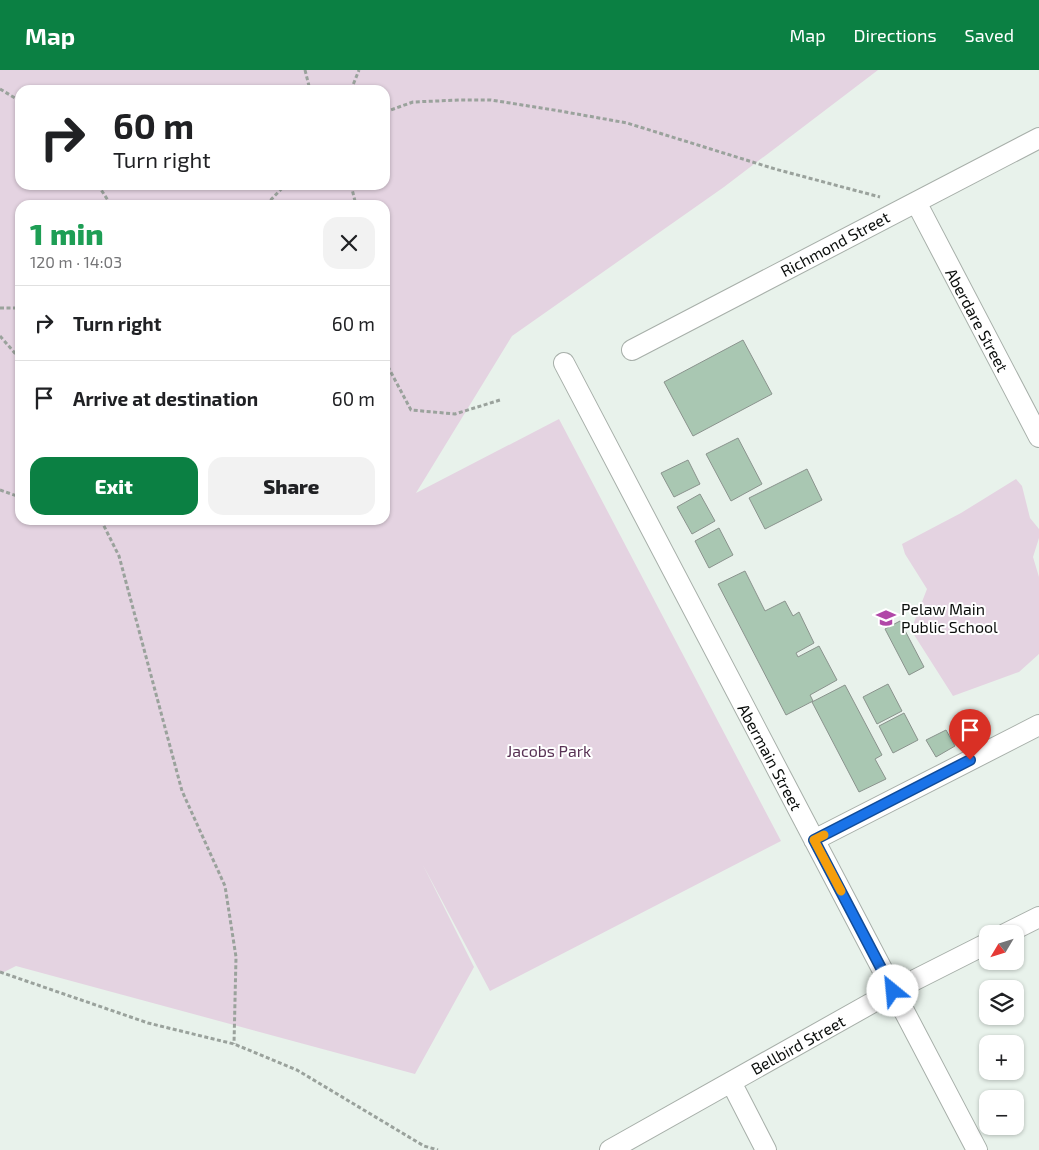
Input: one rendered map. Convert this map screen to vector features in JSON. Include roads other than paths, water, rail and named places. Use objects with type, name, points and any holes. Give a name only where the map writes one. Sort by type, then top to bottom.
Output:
[{"type":"street","name":"Richmond Street","points":[[632,350],[1039,138]]},
{"type":"street","name":"Aberdare Street","points":[[910,205],[1039,437]]},
{"type":"street","name":"Abermain Street","points":[[564,363],[977,1150]]},
{"type":"street","points":[[814,840],[1039,725]]},
{"type":"street","points":[[1022,925],[1039,916]]},
{"type":"street","name":"Bellbird Street","points":[[610,1150],[893,991],[979,948]]},
{"type":"street","points":[[730,1082],[766,1150]]},
{"type":"place","name":"Pelaw Main Public School","points":[[886,618]]},
{"type":"park label","name":"Jacobs Park","points":[[549,751]]}]
